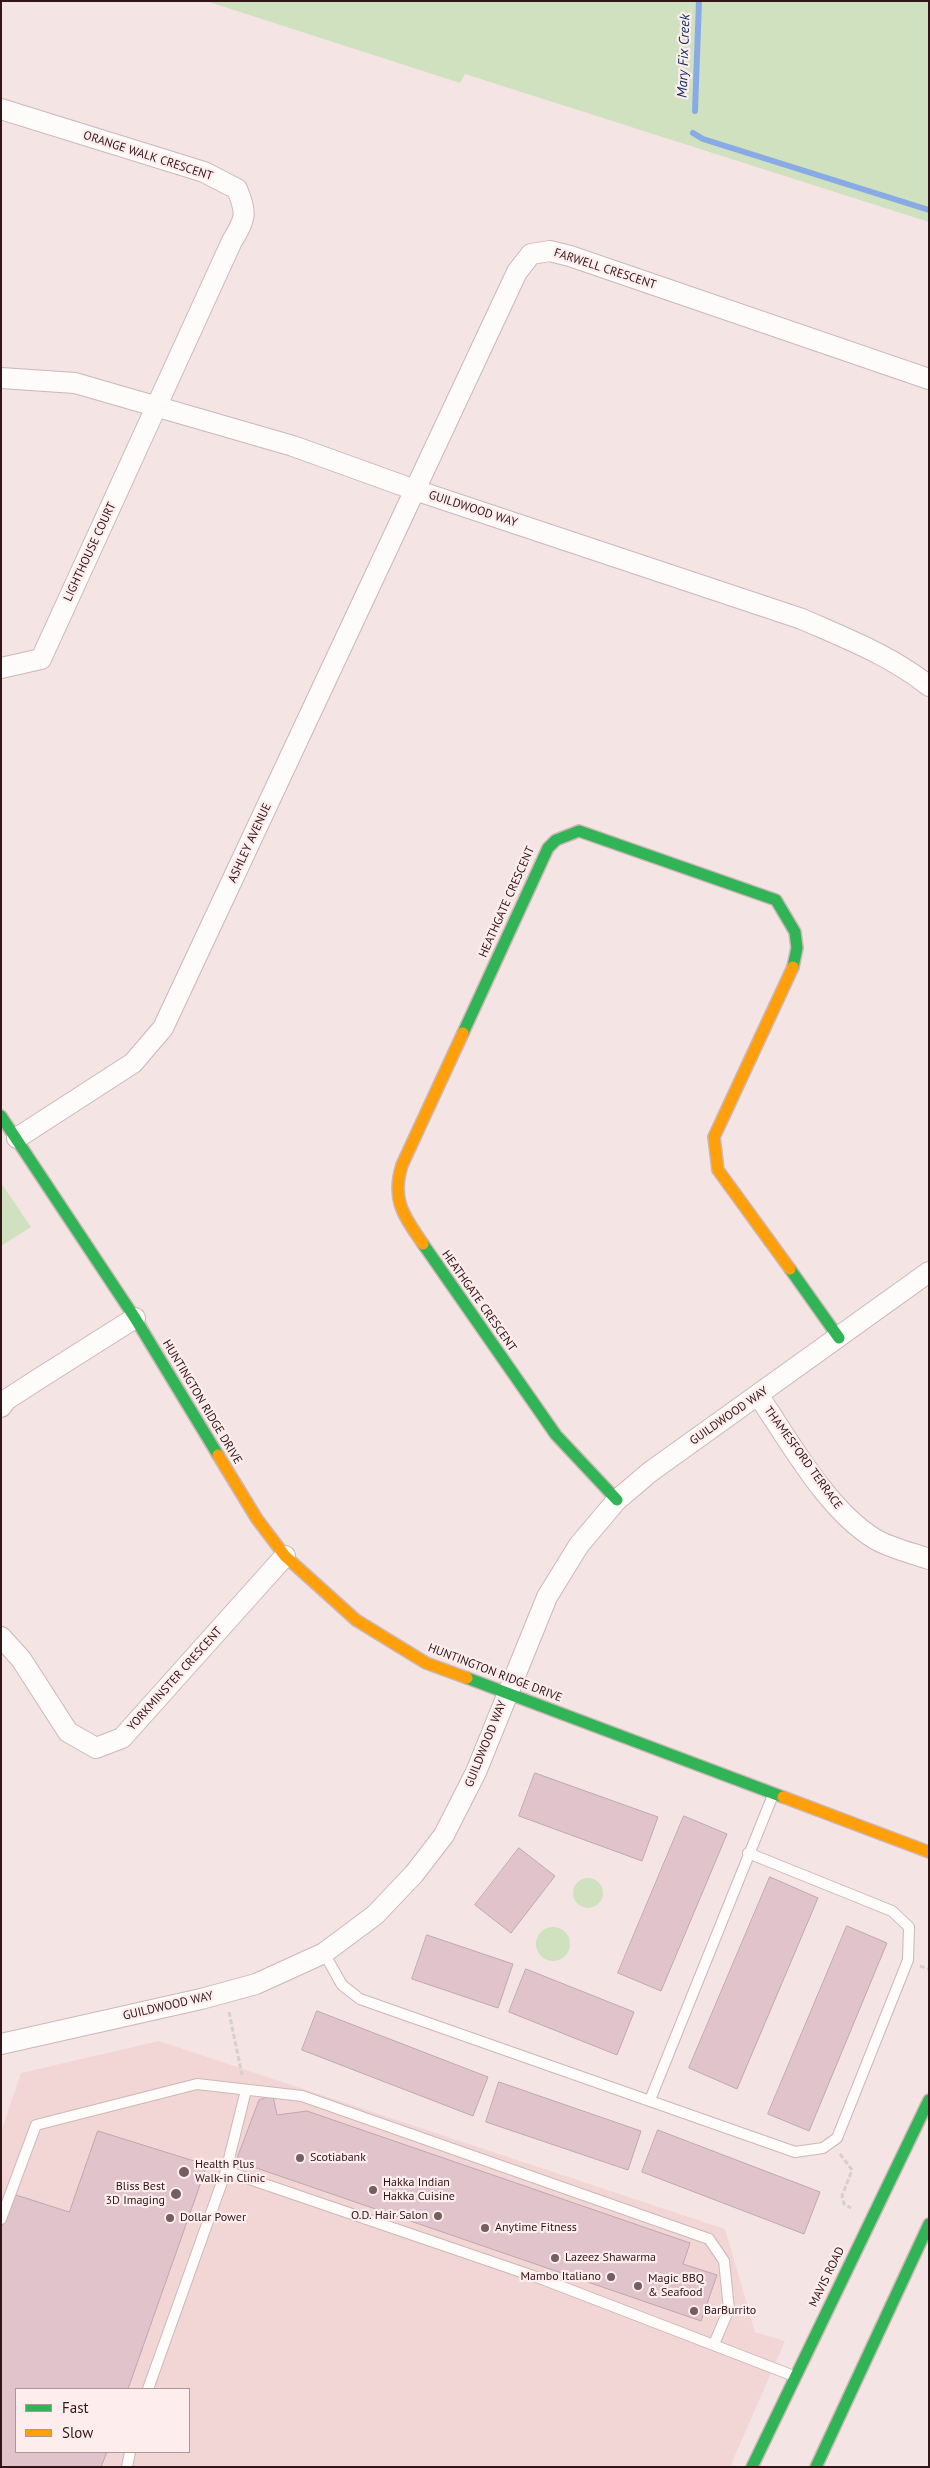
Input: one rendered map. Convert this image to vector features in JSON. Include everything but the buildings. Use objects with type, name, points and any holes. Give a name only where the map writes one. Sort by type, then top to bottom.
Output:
[{"type":"street","name":"ORANGE WALK CRESCENT","points":[[1,109],[204,172],[237,189],[244,208],[244,222],[232,241],[156,407]]},
{"type":"street","name":"FARWELL CRESCENT","points":[[416,490],[517,272],[531,254],[550,250],[570,256],[929,379]]},
{"type":"street","name":"GUILDWOOD WAY","points":[[1,378],[75,383],[293,446],[416,490],[802,619],[862,645],[925,676]]},
{"type":"street","name":"LIGHTHOUSE COURT","points":[[1,668],[41,659],[156,407]]},
{"type":"street","name":"ASHLEY AVENUE","points":[[17,1138],[134,1063],[163,1028],[416,490]]},
{"type":"street","name":"HEATHGATE CRESCENT","points":[[617,1500],[556,1435],[411,1226],[396,1199],[395,1185],[402,1165],[538,870],[546,847],[562,836],[579,832],[776,900],[793,925],[799,948],[793,969],[714,1137],[718,1170],[838,1338]]},
{"type":"street","name":"HUNTINGTON RIDGE DRIVE","points":[[1,1116],[135,1318],[257,1518],[285,1556],[356,1620],[426,1663],[929,1852]]},
{"type":"street","name":"GUILDWOOD WAY","points":[[1,2044],[256,1984],[324,1953],[374,1915],[414,1874],[444,1835],[476,1772],[506,1693],[547,1596],[579,1545],[617,1500],[650,1472],[929,1272]]},
{"type":"street","points":[[1,1407],[6,1400],[135,1318]]},
{"type":"street","name":"THAMESFORD TERRACE","points":[[758,1395],[827,1494],[851,1523],[877,1540],[929,1559]]},
{"type":"street","name":"YORKMINSTER CRESCENT","points":[[1,1637],[21,1659],[68,1732],[96,1748],[122,1738],[285,1556]]},
{"type":"street","name":"MAVIS ROAD","points":[[752,2467],[929,2100]]},
{"type":"street","points":[[816,2467],[929,2224]]},
{"type":"lane","points":[[650,2100],[748,1853],[774,1794]]},
{"type":"lane","points":[[324,1953],[342,1985],[360,1999],[795,2152],[822,2148],[837,2138],[908,1960],[909,1927],[892,1911],[748,1853]]},
{"type":"lane","points":[[1,2219],[36,2125],[197,2084],[302,2096],[709,2239],[724,2261],[729,2309],[714,2344]]},
{"type":"lane","points":[[148,2388],[226,2171],[246,2090]]},
{"type":"lane","points":[[226,2171],[542,2279],[795,2376]]},
{"type":"lane","points":[[127,2467],[130,2453]]},
{"type":"path","points":[[226,1992],[246,2090]]},
{"type":"path","points":[[827,2145],[840,2155],[852,2170],[842,2196],[844,2204],[852,2209]]},
{"type":"shaded area","points":[[159,2041],[725,2229],[755,2332],[785,2341],[730,2467],[1,2467],[1,2132],[21,2073]]},
{"type":"green space","points":[[206,1],[929,1],[929,222],[465,74],[460,83]]},
{"type":"green space","points":[[1,1183],[31,1227],[1,1246]]},
{"type":"green space","points":[[588,1878],[599,1882],[603,1893],[599,1904],[588,1908],[577,1904],[573,1893],[577,1882]]},
{"type":"green space","points":[[553,1927],[565,1932],[570,1944],[565,1956],[553,1961],[541,1956],[536,1944],[541,1932]]},
{"type":"waterway","name":"Mary Fix Creek","points":[[695,111],[699,1]]},
{"type":"waterway","points":[[693,133],[703,139],[929,210]]},
{"type":"traffic: fast","points":[[463,1033],[548,848],[556,840],[579,831],[776,900],[795,932],[797,948],[793,967]]},
{"type":"traffic: fast","points":[[1,1116],[135,1318],[218,1455]]},
{"type":"traffic: fast","points":[[423,1244],[556,1435],[617,1500]]},
{"type":"traffic: fast","points":[[790,1269],[839,1338]]},
{"type":"traffic: fast","points":[[467,1678],[783,1797]]},
{"type":"traffic: fast","points":[[752,2467],[929,2100]]},
{"type":"traffic: fast","points":[[816,2467],[929,2224]]},
{"type":"traffic: slow","points":[[790,1269],[718,1170],[714,1137],[793,967]]},
{"type":"traffic: slow","points":[[423,1244],[401,1207],[398,1188],[399,1177],[402,1165],[463,1033]]},
{"type":"traffic: slow","points":[[218,1455],[257,1519],[285,1556],[356,1620],[426,1663],[467,1678]]},
{"type":"traffic: slow","points":[[783,1797],[929,1852]]},
{"type":"place","name":"Scotiabank","points":[[300,2158]]},
{"type":"place","name":"Health Plus Walk-in Clinic","points":[[184,2172]]},
{"type":"place","name":"Hakka Indian Hakka Cuisine","points":[[373,2190]]},
{"type":"place","name":"Bliss Best 3D Imaging","points":[[176,2194]]},
{"type":"place","name":"O.D. Hair Salon","points":[[438,2216]]},
{"type":"place","name":"Dollar Power","points":[[170,2218]]},
{"type":"place","name":"Anytime Fitness","points":[[485,2228]]},
{"type":"place","name":"Lazeez Shawarma","points":[[555,2258]]},
{"type":"place","name":"Mambo Italiano","points":[[611,2277]]},
{"type":"place","name":"Magic BBQ & Seafood","points":[[638,2286]]},
{"type":"place","name":"BarBurrito","points":[[694,2311]]}]
